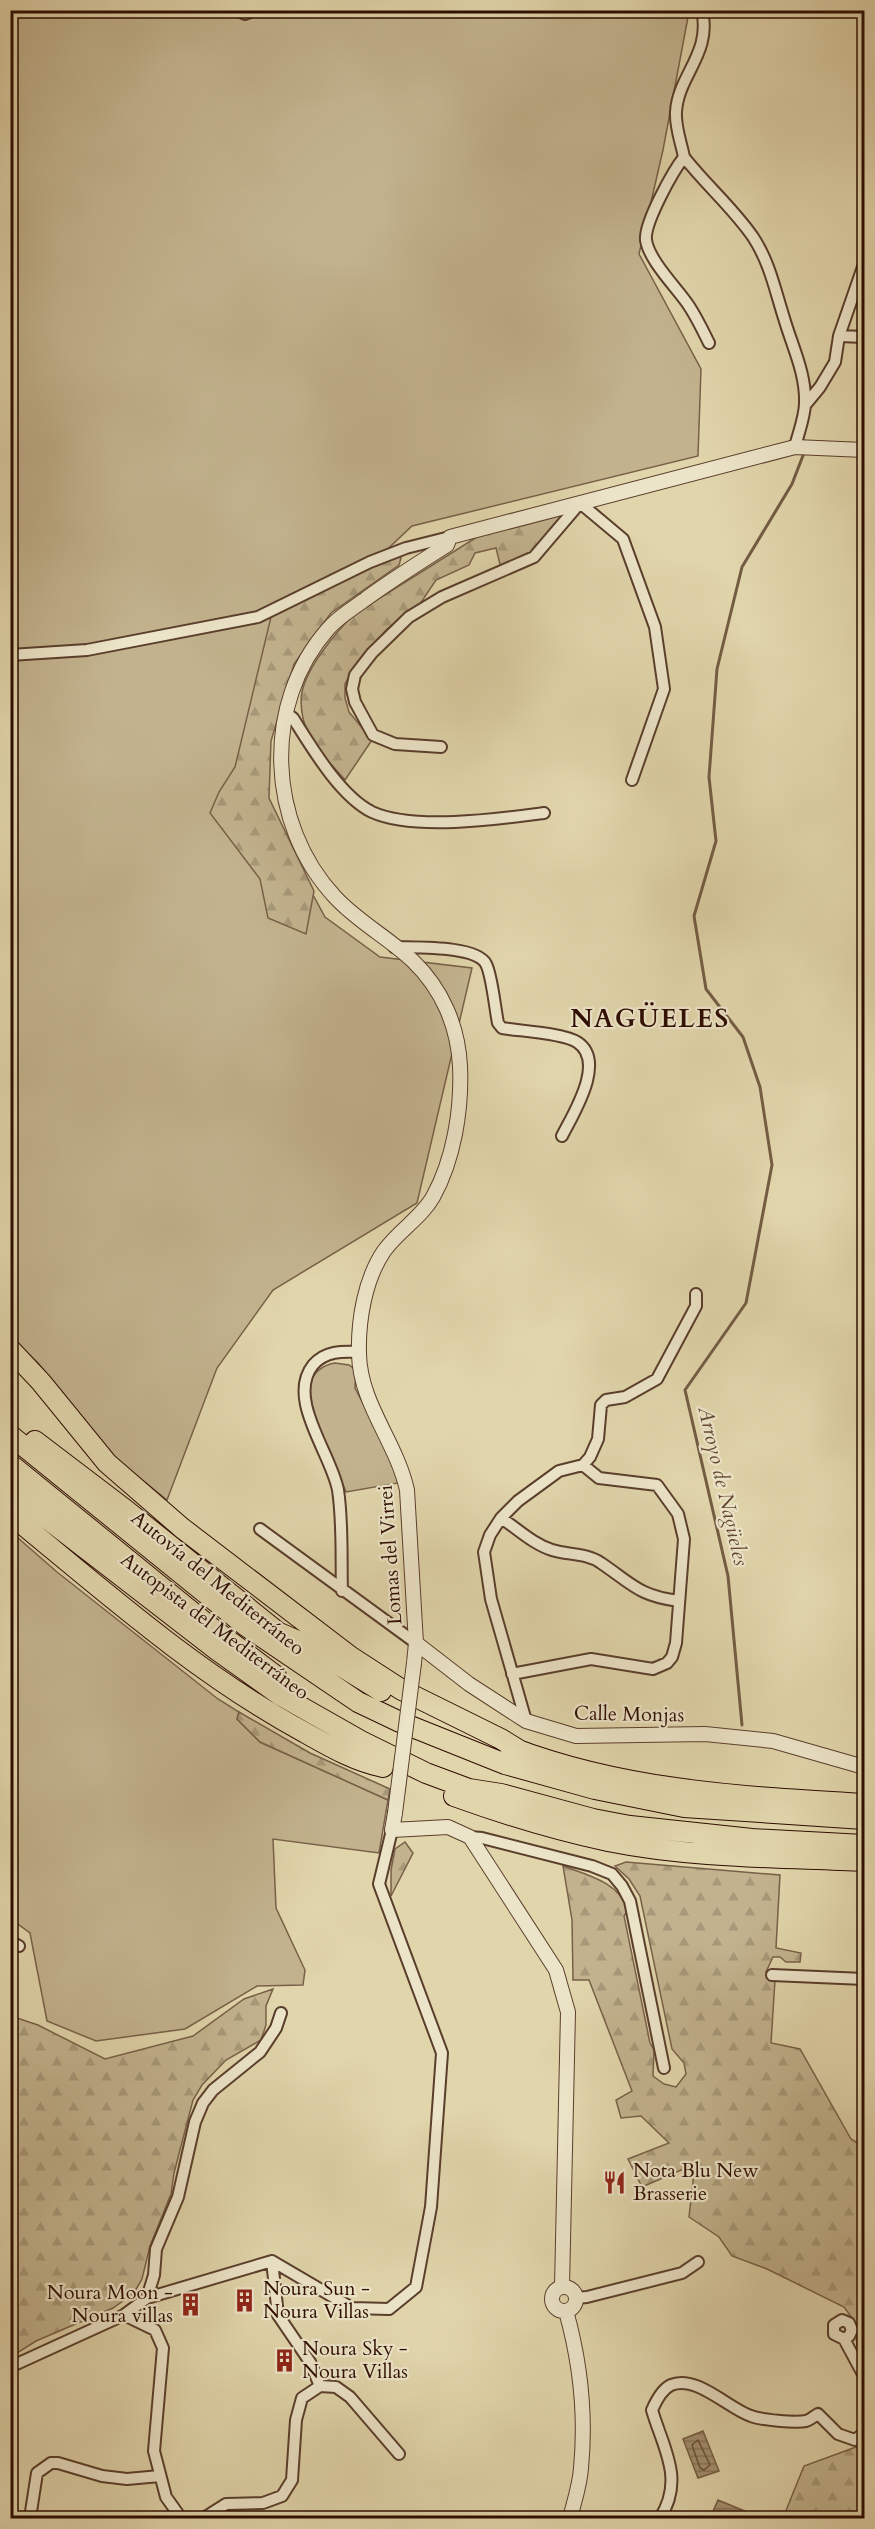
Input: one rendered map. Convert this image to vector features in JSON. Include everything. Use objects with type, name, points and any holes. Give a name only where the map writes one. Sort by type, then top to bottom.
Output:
[{"type":"highway","points":[[10,1349],[41,1382],[107,1463],[182,1528],[303,1622],[368,1668],[402,1690],[501,1738],[522,1752]]},
{"type":"highway","name":"Autovía del Mediterráneo","points":[[10,1426],[40,1444],[100,1490],[277,1632],[313,1658],[431,1733]]},
{"type":"highway","name":"Autopista del Mediterráneo","points":[[10,1435],[246,1626],[315,1675],[358,1702],[400,1722],[431,1733]]},
{"type":"highway","name":"Autopista del Mediterráneo","points":[[10,1464],[213,1629],[304,1695],[364,1731],[427,1762],[501,1794]]},
{"type":"highway","points":[[10,1490],[217,1650],[280,1695],[361,1742],[426,1773],[469,1790],[501,1794],[593,1819],[630,1826],[752,1839],[864,1845]]},
{"type":"highway","points":[[10,1514],[209,1673],[309,1735],[363,1763],[383,1767]]},
{"type":"highway","points":[[277,1632],[305,1644],[401,1702],[522,1752],[578,1769],[681,1790],[727,1796],[864,1804]]},
{"type":"highway","points":[[217,1650],[233,1672],[284,1709],[346,1748],[383,1767],[468,1801],[537,1823],[608,1841],[688,1851],[864,1861]]},
{"type":"highway","points":[[431,1733],[506,1764],[606,1792],[684,1807],[864,1819]]},
{"type":"street","points":[[237,10],[245,14],[255,10]]},
{"type":"street","points":[[702,10],[705,21],[701,49],[676,109],[676,123],[684,157],[718,194],[752,236],[765,257],[795,347],[806,404]]},
{"type":"street","points":[[684,157],[665,186],[647,232],[646,241],[663,272],[691,308],[709,343]]},
{"type":"street","points":[[795,447],[806,404],[820,387],[835,362],[839,336],[864,264]]},
{"type":"street","points":[[839,336],[864,337]]},
{"type":"street","points":[[10,655],[87,650],[258,617],[370,562],[406,548],[795,447],[864,450]]},
{"type":"street","points":[[441,747],[395,744],[373,735],[355,702],[352,689],[355,675],[372,653],[409,617],[442,597],[534,557],[580,503]]},
{"type":"street","points":[[580,503],[623,539],[656,627],[664,689],[633,780]]},
{"type":"street","name":"Lomas del Virrei","points":[[392,1830],[416,1643],[407,1490],[402,1468],[365,1393],[359,1352],[363,1305],[370,1281],[384,1251],[432,1199],[447,1167],[457,1119],[460,1066],[454,1030],[443,1000],[411,959],[393,947],[335,897],[309,861],[294,830],[282,789],[282,734],[286,713],[300,671],[328,629],[340,617],[447,545],[450,537]]},
{"type":"street","points":[[406,548],[412,567]]},
{"type":"street","points":[[286,713],[293,718],[322,763],[345,790],[371,811],[402,821],[467,820],[544,813]]},
{"type":"street","points":[[393,947],[468,951],[480,956],[487,965],[498,1023],[502,1028],[576,1041],[587,1053],[588,1076],[585,1092],[562,1136]]},
{"type":"street","points":[[526,1721],[491,1599],[484,1552],[490,1536],[501,1518],[518,1501],[559,1471],[583,1465],[590,1457],[598,1439],[601,1405],[606,1400],[626,1397],[657,1378],[696,1306],[696,1294]]},
{"type":"street","points":[[342,1591],[338,1488],[304,1399],[304,1380],[319,1358],[339,1351],[359,1352]]},
{"type":"street","points":[[512,1674],[591,1659],[643,1669],[658,1668],[672,1657],[676,1644],[684,1539],[678,1514],[668,1497],[657,1485],[599,1478],[583,1465]]},
{"type":"street","points":[[501,1518],[529,1539],[552,1550],[587,1557],[601,1563],[627,1584],[645,1594],[679,1601]]},
{"type":"street","points":[[260,1529],[416,1643]]},
{"type":"street","name":"Calle Monjas","points":[[416,1643],[469,1684],[526,1721],[576,1736],[705,1734],[774,1741],[864,1767]]},
{"type":"street","points":[[10,2367],[124,2314],[147,2298],[272,2260],[352,2308],[389,2309],[416,2287],[432,2207],[442,2053],[379,1884],[392,1830],[448,1827],[470,1837],[482,1838],[592,1866],[612,1874],[622,1886],[630,1902],[664,2068]]},
{"type":"street","points":[[470,1837],[556,1970],[568,2012],[562,2287]]},
{"type":"street","points":[[772,1975],[864,1979]]},
{"type":"street","points":[[147,2298],[154,2275],[156,2249],[178,2196],[195,2122],[203,2103],[213,2090],[260,2052],[276,2028],[281,2013]]},
{"type":"street","points":[[272,2260],[278,2315],[310,2362],[320,2386]]},
{"type":"street","points":[[576,2298],[586,2298],[682,2273],[698,2262]]},
{"type":"street","points":[[562,2287],[570,2288],[576,2298],[574,2305],[566,2311],[558,2310],[552,2300],[555,2290],[562,2287]]},
{"type":"street","points":[[566,2311],[572,2334],[583,2415],[581,2471],[570,2518]]},
{"type":"street","points":[[124,2314],[155,2330],[163,2348],[154,2451],[166,2497],[181,2518]]},
{"type":"street","points":[[844,2338],[864,2376]]},
{"type":"street","points":[[660,2518],[666,2509],[672,2484],[667,2448],[651,2409],[660,2395],[672,2385],[687,2383],[711,2392],[751,2416],[806,2421],[818,2414],[838,2434],[855,2440],[864,2433]]},
{"type":"street","points":[[204,2518],[226,2504],[263,2503],[282,2496],[292,2480],[296,2420],[302,2398],[320,2386],[336,2387],[350,2397],[399,2454]]},
{"type":"street","points":[[30,2518],[37,2473],[51,2463],[102,2476],[127,2479],[160,2476]]},
{"type":"green space","points":[[686,10],[688,17],[663,150],[639,254],[701,369],[698,456],[412,526],[279,652],[252,782],[325,917],[380,957],[472,968],[417,1203],[273,1290],[217,1368],[167,1500],[114,1457],[38,1363],[11,1337],[10,11]]},
{"type":"green space","points":[[559,514],[565,515],[549,531],[531,556],[501,568],[496,548],[475,553],[469,565],[436,580],[420,604],[387,629],[357,663],[345,684],[345,698],[349,712],[372,740],[345,780],[312,741],[305,724],[301,698],[305,682],[316,660],[340,629],[356,613],[488,530]]},
{"type":"green space","points":[[396,556],[401,558],[399,565],[331,613],[294,664],[271,741],[269,798],[314,891],[306,934],[268,918],[260,879],[210,813],[219,792],[235,767],[271,617],[370,565]]},
{"type":"green space","points":[[335,1363],[349,1365],[356,1370],[355,1388],[393,1461],[398,1483],[346,1492],[318,1424],[313,1409],[310,1386],[315,1374],[322,1368]]},
{"type":"green space","points":[[10,1531],[57,1572],[218,1699],[239,1712],[237,1719],[260,1742],[388,1800],[379,1853],[273,1839],[276,1908],[305,1970],[303,1985],[257,1986],[185,2029],[96,2041],[47,2021],[30,1933],[11,1919]]},
{"type":"green space","points":[[239,1712],[310,1753],[390,1789],[388,1800],[260,1742],[237,1719]]},
{"type":"green space","points":[[405,1842],[413,1853],[391,1896],[391,1870],[395,1849]]},
{"type":"green space","points":[[626,1862],[780,1875],[776,1948],[801,1953],[800,1962],[786,1962],[780,1957],[773,1957],[766,1972],[768,1977],[775,1980],[771,2043],[800,2049],[851,2139],[864,2147],[864,2360],[857,2346],[855,2322],[844,2307],[767,2269],[732,2256],[719,2237],[689,2217],[695,2164],[642,2187],[628,2159],[669,2143],[641,2116],[621,2118],[616,2100],[632,2091],[589,1980],[573,1980],[572,1920],[563,1866],[592,1876],[610,1886],[624,1900],[628,1910],[624,1916],[650,2043],[654,2050],[653,2076],[664,2084],[676,2087],[686,2074],[684,2063],[672,2049],[640,1896],[629,1879],[615,1866]]},
{"type":"green space","points":[[273,1989],[266,2006],[266,2025],[261,2040],[226,2060],[202,2085],[193,2100],[174,2173],[171,2194],[150,2246],[142,2279],[134,2293],[113,2308],[36,2341],[11,2357],[11,2016],[38,2025],[105,2059],[193,2036],[244,1999]]},
{"type":"green space","points":[[864,2441],[864,2502],[854,2518],[783,2518],[804,2466],[856,2447]]},
{"type":"water","points":[[703,2431],[719,2471],[698,2478],[683,2439]]},
{"type":"water","points":[[718,2500],[747,2512],[744,2518],[710,2518]]},
{"type":"waterway","name":"Arroyo de Nagüeles","points":[[742,1725],[728,1576],[685,1390],[746,1303],[772,1165],[760,1087],[743,1037],[706,989],[694,916],[716,841],[709,777],[717,669],[742,567],[792,484],[804,453]]},
{"type":"place","name":"Nota Blu New Brasserie","points":[[615,2182]]},
{"type":"place","name":"Noura Sun - Noura Villas","points":[[245,2300]]},
{"type":"place","name":"Noura Moon - Noura villas","points":[[191,2304]]},
{"type":"place","name":"Noura Sky - Noura Villas","points":[[284,2360]]},
{"type":"district","name":"NAGÜELES","points":[[650,1018]]}]
